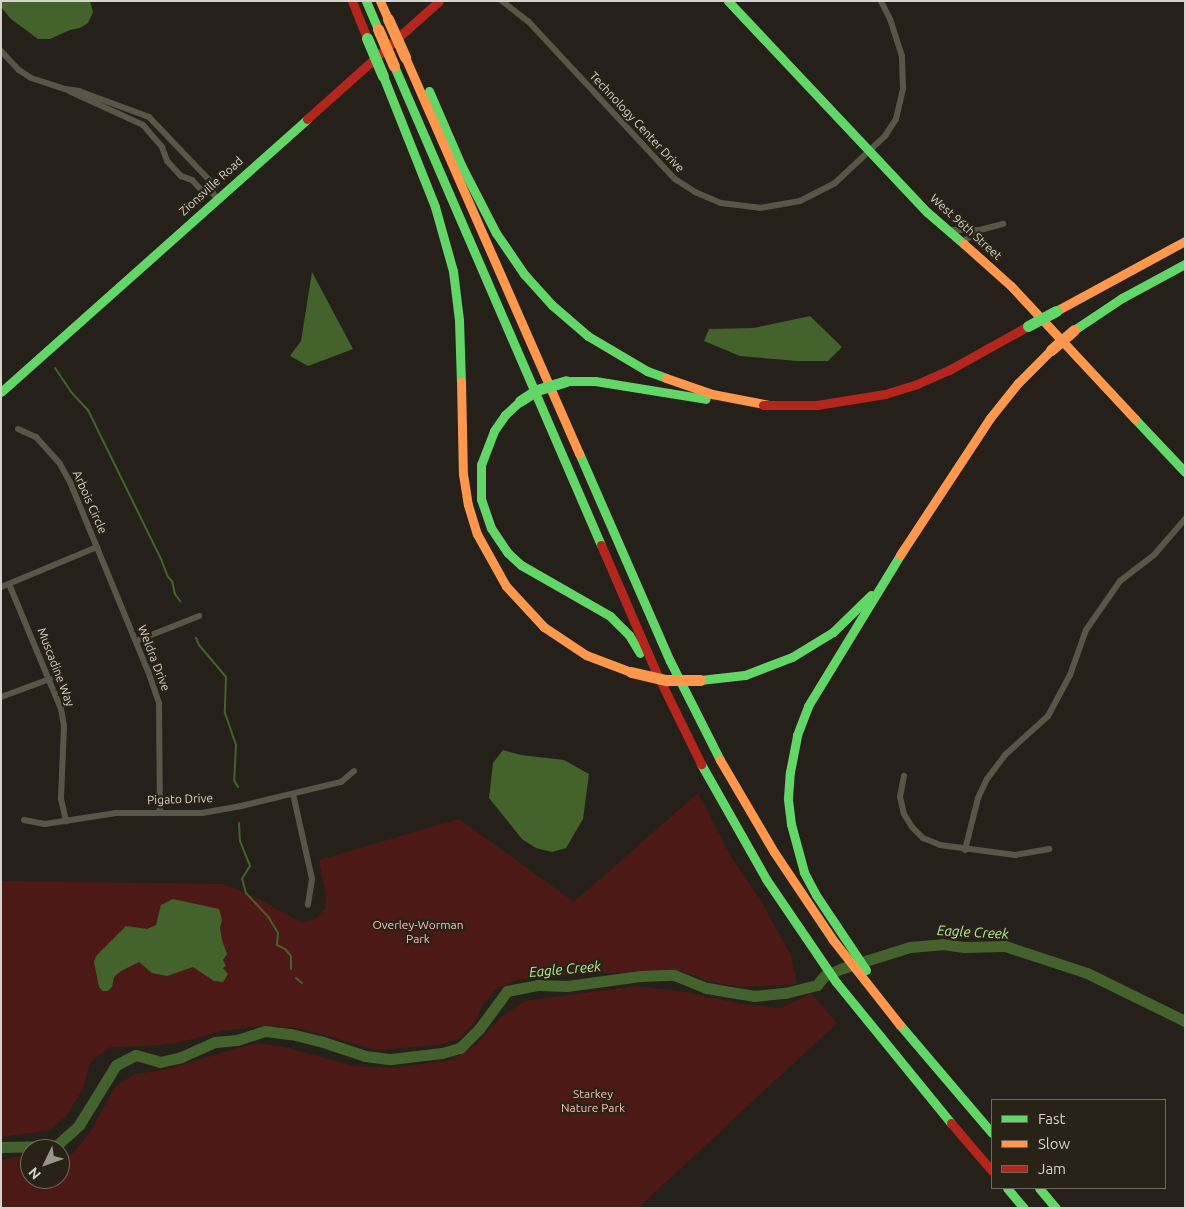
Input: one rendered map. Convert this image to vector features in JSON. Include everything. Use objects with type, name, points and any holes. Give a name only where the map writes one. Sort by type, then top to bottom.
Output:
[{"type":"main road","points":[[352,1],[435,207],[453,271],[459,320],[463,474],[468,504],[477,534],[506,586],[544,627],[586,655],[631,672],[667,680],[734,677],[755,672],[781,662],[815,645],[842,625],[864,602],[904,549]]},
{"type":"main road","points":[[366,1],[673,710]]},
{"type":"main road","points":[[380,1],[391,16],[408,54],[674,669],[740,797],[774,852],[888,1006],[917,1044],[991,1132]]},
{"type":"main road","points":[[389,1],[391,16]]},
{"type":"main road","name":"Zionsville Road","points":[[1,392],[215,196],[439,1]]},
{"type":"main road","name":"West 96th Street","points":[[728,1],[927,212],[1011,286],[1185,472]]},
{"type":"main road","points":[[408,54],[496,233],[524,274],[552,305],[588,336],[647,371],[712,394],[769,405]]},
{"type":"main road","points":[[991,1170],[861,1015],[811,947],[743,841],[673,710],[635,644],[615,620],[603,610],[521,565],[508,553],[491,528],[481,499],[482,465],[494,431],[505,416],[520,401],[537,390],[566,381],[596,380],[727,403],[769,405],[834,404],[902,389],[949,370],[1185,241]]},
{"type":"main road","points":[[838,938],[809,882],[797,849],[788,798],[791,759],[800,724],[812,697],[904,549],[990,418],[1018,383],[1050,350],[1074,330],[1107,307],[1185,264]]},
{"type":"main road","points":[[1008,1189],[1024,1208]]},
{"type":"main road","points":[[1039,1189],[1056,1208]]},
{"type":"street","name":"Technology Center Drive","points":[[502,1],[528,21],[665,171],[684,186],[708,198],[733,206],[752,208],[774,207],[800,201],[835,183],[885,136],[896,119],[903,88],[902,56],[890,20],[881,1]]},
{"type":"street","points":[[1,51],[25,74],[65,89],[143,125],[162,147],[167,161],[181,176],[192,180],[203,192],[215,196],[213,184],[149,117],[79,91],[65,89]]},
{"type":"street","points":[[948,230],[980,230],[1003,224]]},
{"type":"street","points":[[962,242],[980,230]]},
{"type":"street","name":"Arbois Circle","points":[[18,429],[36,436],[60,464],[70,482],[97,547]]},
{"type":"street","points":[[965,850],[978,798],[986,779],[1005,755],[1048,716],[1070,674],[1086,630],[1120,581],[1154,555],[1185,519]]},
{"type":"street","points":[[1,587],[97,547]]},
{"type":"street","name":"Weldra Drive","points":[[97,547],[136,641],[159,703],[160,813]]},
{"type":"street","name":"Muscadine Way","points":[[10,584],[62,709],[64,726],[61,799],[66,821]]},
{"type":"street","points":[[136,641],[199,616]]},
{"type":"street","points":[[1,697],[50,679]]},
{"type":"street","name":"Pigato Drive","points":[[24,820],[45,824],[116,813],[202,813],[341,782],[354,771]]},
{"type":"street","points":[[904,776],[900,797],[904,814],[912,827],[923,838],[940,845],[965,850],[1023,855],[1049,849]]},
{"type":"street","points":[[293,794],[312,879],[308,905]]},
{"type":"green space","name":"Overley-Worman Park","points":[[698,793],[729,854],[762,903],[791,956],[797,984],[742,987],[712,982],[677,970],[552,976],[516,980],[494,991],[484,1003],[476,1020],[459,1039],[438,1045],[377,1050],[302,1029],[268,1025],[222,1031],[181,1042],[151,1046],[110,1047],[90,1062],[84,1087],[65,1117],[50,1130],[1,1137],[1,881],[223,884],[257,898],[302,923],[315,919],[325,909],[326,896],[319,860],[459,819],[574,902]]},
{"type":"green space","name":"Starkey Nature Park","points":[[637,986],[685,992],[742,1004],[781,1008],[811,993],[837,1023],[638,1208],[1,1208],[1,1160],[20,1156],[20,1189],[70,1189],[70,1156],[90,1132],[116,1086],[135,1074],[163,1070],[256,1043],[284,1047],[354,1066],[392,1068],[451,1060],[476,1045],[500,1018],[525,1001]]},
{"type":"shaded area","points":[[1,1],[90,1],[93,12],[88,23],[80,28],[70,30],[50,39],[38,39],[11,19],[1,7]]},
{"type":"shaded area","points":[[312,272],[353,349],[308,366],[290,356],[301,341]]},
{"type":"shaded area","points":[[810,316],[842,347],[828,361],[797,361],[740,356],[704,341],[709,329],[754,328]]},
{"type":"shaded area","points":[[503,750],[521,755],[564,760],[589,774],[583,819],[566,848],[552,852],[536,848],[522,839],[489,798],[493,763]]},
{"type":"shaded area","points":[[173,899],[219,909],[222,920],[220,928],[222,940],[227,954],[223,960],[226,966],[223,968],[228,974],[223,982],[214,981],[193,967],[167,976],[152,973],[139,962],[121,971],[114,977],[112,987],[108,991],[103,991],[99,987],[94,962],[96,956],[126,926],[147,929],[156,925],[161,905]]},
{"type":"waterway","points":[[55,368],[71,392],[88,410],[180,601]]},
{"type":"waterway","points":[[196,638],[199,645],[226,677],[225,713],[236,745],[234,780],[238,787]]},
{"type":"waterway","points":[[239,823],[240,841],[250,866],[242,879],[246,893],[269,918],[278,933],[277,945],[285,949],[291,956],[291,969]]},
{"type":"waterway","name":"Eagle Creek","points":[[1,1147],[56,1146],[79,1125],[116,1065],[136,1055],[160,1062],[181,1057],[215,1042],[237,1040],[265,1031],[291,1034],[320,1041],[365,1056],[391,1059],[442,1053],[460,1048],[479,1029],[507,991],[538,985],[567,986],[640,976],[674,975],[707,988],[754,996],[785,993],[817,985],[824,976],[843,968],[910,947],[942,944],[964,947],[1005,946],[1087,973],[1185,1021]]},
{"type":"waterway","points":[[296,978],[302,983]]},
{"type":"traffic: fast","points":[[366,1],[378,29]]},
{"type":"traffic: fast","points":[[728,1],[927,212],[964,244]]},
{"type":"traffic: fast","points":[[367,38],[383,76]]},
{"type":"traffic: fast","points":[[394,66],[601,545]]},
{"type":"traffic: fast","points":[[383,76],[435,207],[453,271],[459,320],[461,382]]},
{"type":"traffic: fast","points":[[429,91],[461,165],[496,233],[524,274],[552,305],[588,336],[647,371],[666,378]]},
{"type":"traffic: fast","points":[[1,392],[307,119]]},
{"type":"traffic: fast","points":[[1074,330],[1122,298],[1185,264]]},
{"type":"traffic: fast","points":[[1028,326],[1056,311]]},
{"type":"traffic: fast","points":[[566,381],[595,381],[706,399]]},
{"type":"traffic: fast","points":[[520,401],[537,390],[566,381]]},
{"type":"traffic: fast","points":[[520,401],[505,415],[494,431],[481,465],[481,499],[491,528],[508,553],[521,565],[610,616],[629,635],[640,653]]},
{"type":"traffic: fast","points":[[1135,419],[1185,472]]},
{"type":"traffic: fast","points":[[579,453],[670,661],[720,760]]},
{"type":"traffic: fast","points":[[866,970],[816,895],[804,872],[791,824],[788,798],[790,772],[797,735],[808,706],[904,549]]},
{"type":"traffic: fast","points":[[700,680],[745,675],[792,657],[833,632],[871,595]]},
{"type":"traffic: fast","points":[[701,764],[766,879],[836,982],[951,1123]]},
{"type":"traffic: fast","points":[[900,1025],[991,1132]]},
{"type":"traffic: fast","points":[[1008,1189],[1024,1208]]},
{"type":"traffic: fast","points":[[1040,1189],[1056,1208]]},
{"type":"traffic: slow","points":[[380,1],[388,19]]},
{"type":"traffic: slow","points":[[388,19],[405,57]]},
{"type":"traffic: slow","points":[[378,29],[394,66]]},
{"type":"traffic: slow","points":[[405,57],[579,453]]},
{"type":"traffic: slow","points":[[1056,311],[1185,241]]},
{"type":"traffic: slow","points":[[964,244],[1011,286],[1135,419]]},
{"type":"traffic: slow","points":[[1051,350],[1074,330]]},
{"type":"traffic: slow","points":[[900,555],[990,418],[1018,383],[1051,350]]},
{"type":"traffic: slow","points":[[666,378],[712,394],[769,405]]},
{"type":"traffic: slow","points":[[461,382],[463,474],[468,505],[477,534],[506,586],[544,627],[586,655],[631,672]]},
{"type":"traffic: slow","points":[[631,672],[667,680],[700,680]]},
{"type":"traffic: slow","points":[[720,760],[774,852],[833,940],[900,1025]]},
{"type":"traffic: jam","points":[[352,1],[367,38]]},
{"type":"traffic: jam","points":[[307,119],[439,1]]},
{"type":"traffic: jam","points":[[763,405],[817,405],[885,394],[917,384],[949,370],[1028,326]]},
{"type":"traffic: jam","points":[[601,545],[655,670],[701,764]]},
{"type":"traffic: jam","points":[[951,1123],[991,1170]]}]
